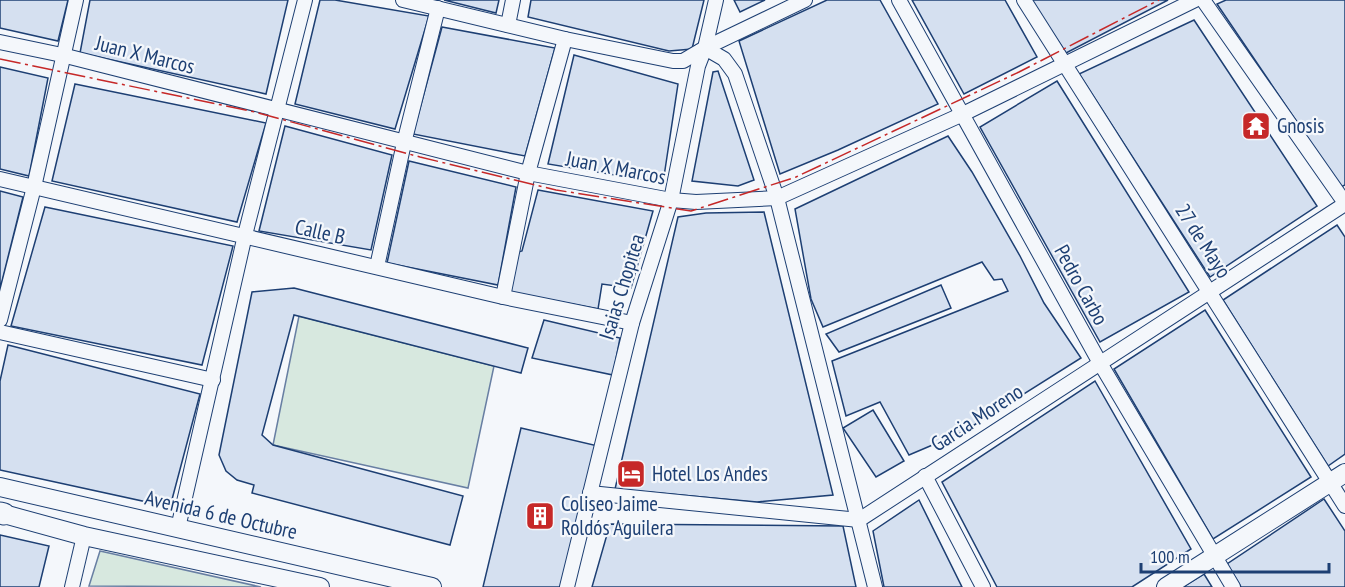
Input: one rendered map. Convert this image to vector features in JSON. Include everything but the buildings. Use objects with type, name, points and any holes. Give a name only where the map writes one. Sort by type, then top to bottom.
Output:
[{"type":"main road","points":[[1166,587],[1338,478]]},
{"type":"main road","name":"Avenida 6 de Octubre","points":[[0,487],[432,587]]},
{"type":"main road","points":[[2,513],[84,536],[320,587]]},
{"type":"street","points":[[0,320],[34,187],[76,0]]},
{"type":"street","points":[[178,528],[245,235],[305,0]]},
{"type":"street","points":[[403,0],[565,39],[672,61],[684,61],[705,48],[805,0]]},
{"type":"street","points":[[508,25],[513,0]]},
{"type":"street","name":"Isaias Chopitea","points":[[567,587],[632,323],[671,200],[698,66],[717,0]]},
{"type":"street","name":"Pedro Carbo","points":[[899,0],[1100,363],[1233,587]]},
{"type":"street","name":"27 de Mayo","points":[[1024,0],[1209,291],[1338,478],[1345,506]]},
{"type":"street","name":"Juan X Marcos","points":[[0,42],[528,173],[671,200],[696,202],[777,198],[963,114],[1195,0]]},
{"type":"street","points":[[1203,0],[1345,203]]},
{"type":"street","points":[[378,267],[404,142],[438,8]]},
{"type":"street","points":[[503,297],[528,173],[565,39]]},
{"type":"street","points":[[705,48],[724,59],[735,74],[777,198],[875,587]]},
{"type":"street","name":"Calle B","points":[[0,178],[503,297],[632,323]]},
{"type":"street","name":"Garcia Moreno","points":[[859,520],[1345,203]]},
{"type":"street","points":[[0,332],[213,380]]},
{"type":"street","points":[[925,476],[983,587]]},
{"type":"street","points":[[590,493],[859,520]]},
{"type":"street","points":[[72,587],[84,536]]},
{"type":"shaded area","points":[[299,316],[494,366],[468,488],[273,445]]},
{"type":"shaded area","points":[[100,551],[261,587],[89,586]]},
{"type":"power","points":[[0,59],[255,112],[420,157],[556,190],[691,211],[796,177],[1019,72],[1159,0]]},
{"type":"place","name":"Gnosis","points":[[1256,126]]},
{"type":"place","name":"Hotel Los Andes","points":[[631,474]]},
{"type":"place","name":"Coliseo Jaime Roldós Aguilera","points":[[540,516]]}]
